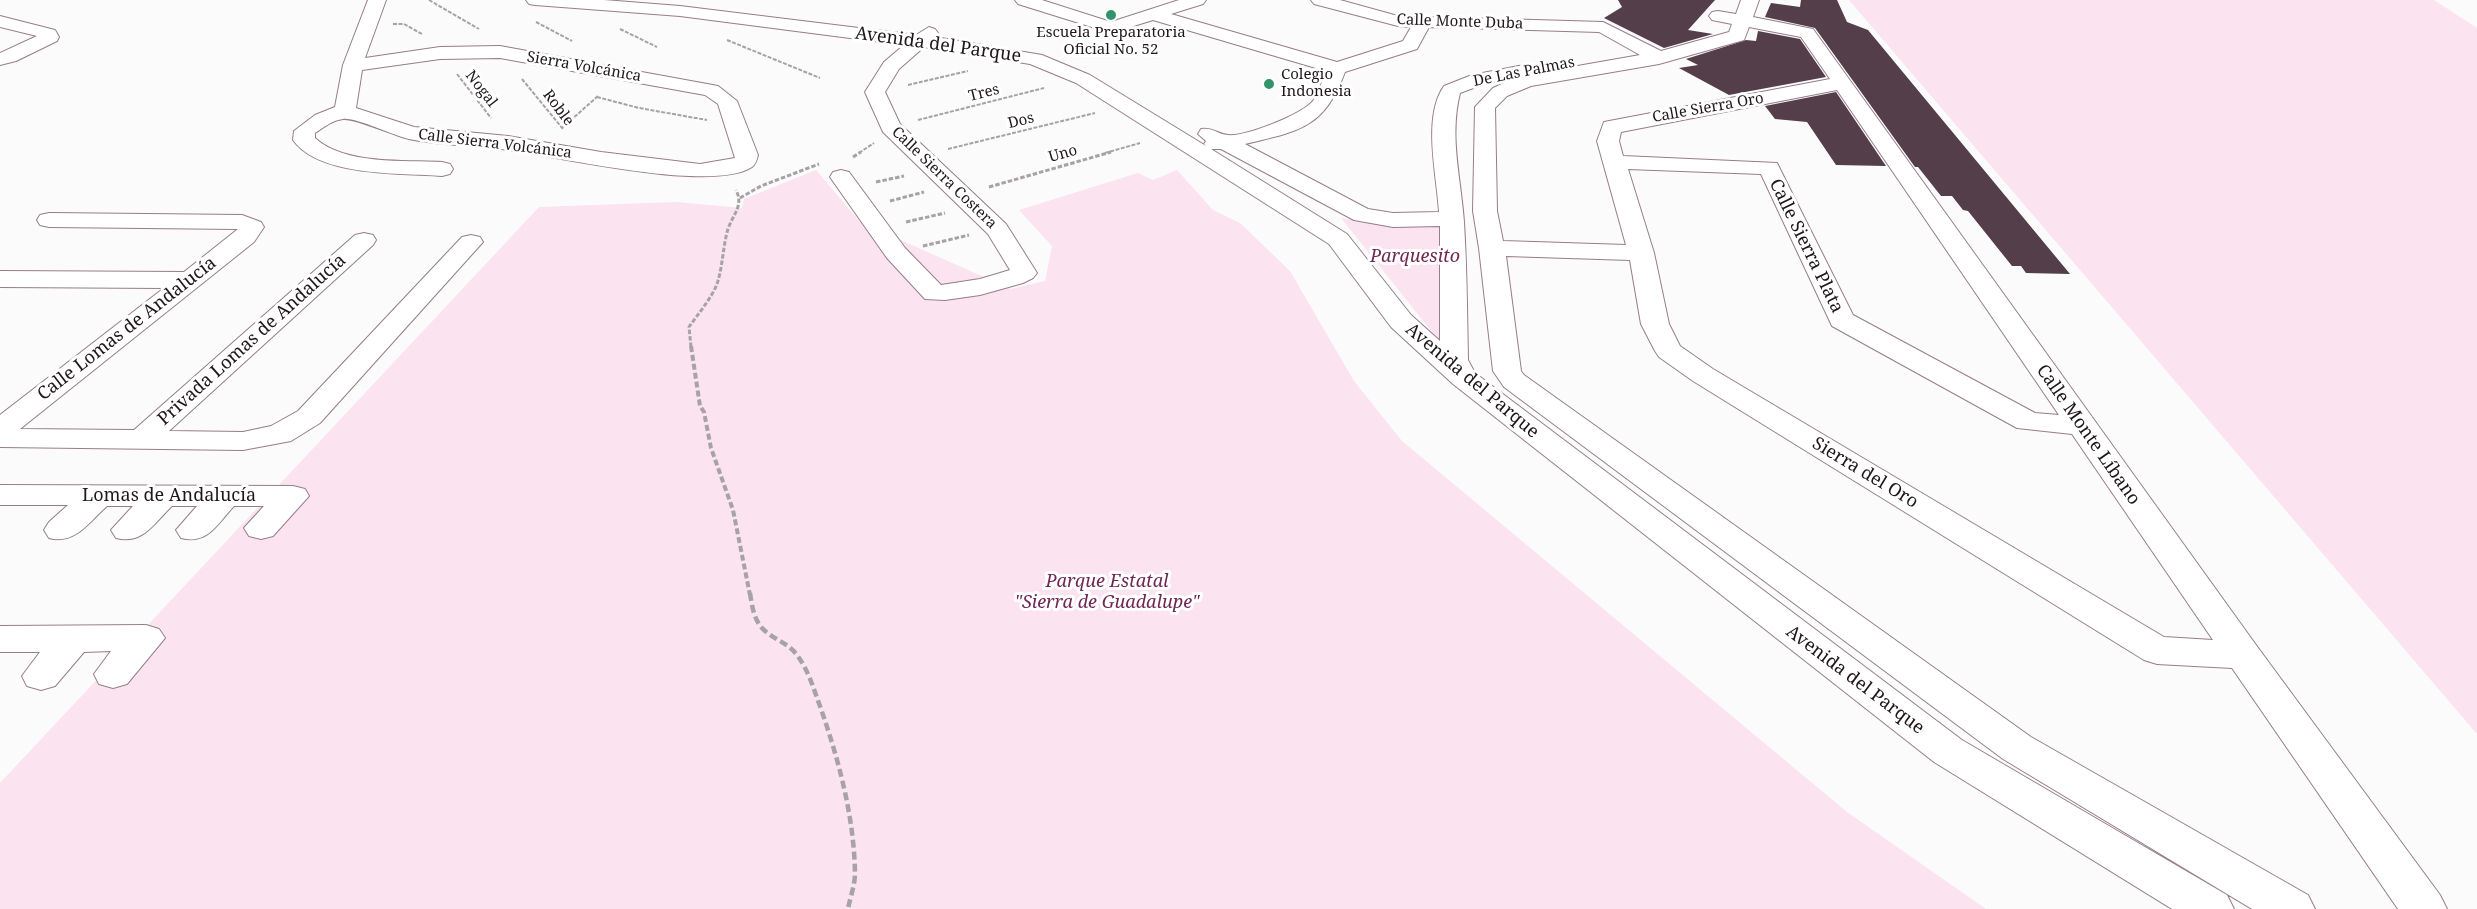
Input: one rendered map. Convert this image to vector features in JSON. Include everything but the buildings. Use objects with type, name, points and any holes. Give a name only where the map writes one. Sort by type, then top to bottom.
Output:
[{"type":"street","points":[[377,0],[353,65],[345,111],[322,119],[305,130],[304,140],[309,148],[352,162],[442,169]]},
{"type":"street","points":[[1034,1],[1111,28],[1197,0]]},
{"type":"street","name":"Calle Monte Duba","points":[[1320,0],[1398,21],[1603,27],[1651,54]]},
{"type":"street","name":"Avenida del Parque","points":[[533,10],[665,3],[1054,51],[1106,72],[1155,101]]},
{"type":"street","name":"De Las Palmas","points":[[1463,378],[1454,360],[1468,215],[1485,160],[1485,107],[1500,92],[1526,81],[1651,54],[1708,29],[1734,9]]},
{"type":"street","name":"Calle Monte Líbano","points":[[1734,9],[1807,33],[2242,655],[2424,909]]},
{"type":"street","points":[[1155,15],[1337,68],[1410,45],[1423,21]]},
{"type":"street","points":[[0,21],[50,34],[50,37],[0,59]]},
{"type":"street","points":[[875,92],[891,66],[926,36]]},
{"type":"street","name":"Avenida del Parque","points":[[926,36],[1035,59],[1083,79],[1338,239],[1401,321],[1463,378],[1570,461],[1948,751],[2200,906]]},
{"type":"street","name":"Sierra Volcánica","points":[[353,65],[440,52],[500,52],[711,90],[727,101],[747,155],[745,162],[721,169]]},
{"type":"street","name":"De Las Palmas","points":[[1468,215],[1444,159],[1444,109],[1451,90],[1479,79],[1651,54]]},
{"type":"street","points":[[1193,148],[1265,133],[1300,119],[1319,107],[1337,68]]},
{"type":"street","name":"Calle Sierra Oro","points":[[1616,162],[1608,141],[1611,126],[1842,83]]},
{"type":"street","name":"Calle Sierra Costera","points":[[875,92],[891,127],[997,229],[1024,273],[1011,279],[956,292],[934,293],[896,253]]},
{"type":"street","name":"Calle Sierra Volcánica","points":[[345,111],[411,134],[485,140],[623,162],[700,171],[721,169]]},
{"type":"street","points":[[1194,124],[1223,142],[1362,215],[1393,220],[1468,215]]},
{"type":"street","points":[[1444,159],[1485,160]]},
{"type":"street","name":"Sierra del Oro","points":[[1616,162],[1641,253],[1655,324],[1669,351],[1703,375],[2157,650],[2242,655]]},
{"type":"street","name":"Calle Sierra Plata","points":[[1616,162],[1769,168],[1842,320],[2028,422],[2081,425]]},
{"type":"street","points":[[851,191],[896,253]]},
{"type":"street","name":"Avenida del Parque","points":[[1468,215],[1492,248],[1507,371],[1514,381],[2017,748],[2292,909]]},
{"type":"street","name":"Calle Lomas de Andalucía","points":[[0,430],[245,237],[252,227],[242,222],[49,220]]},
{"type":"street","name":"Privada Lomas de Andalucía","points":[[141,440],[364,240]]},
{"type":"street","name":"Privada Lomas de Andalucía","points":[[0,438],[243,441],[280,434],[309,417],[471,242]]},
{"type":"street","points":[[1492,248],[1641,253]]},
{"type":"street","points":[[0,279],[189,280]]},
{"type":"street","points":[[1570,461],[1603,446]]},
{"type":"street","name":"Lomas de Andalucía","points":[[0,495],[293,496],[261,528]]},
{"type":"street","points":[[61,531],[99,495]]},
{"type":"street","points":[[128,530],[163,496]]},
{"type":"street","points":[[193,530],[225,496]]},
{"type":"street","points":[[41,676],[74,638]]},
{"type":"street","points":[[1,640],[146,638],[113,674]]},
{"type":"path","name":"Roble","points":[[429,0],[500,41],[500,52],[567,133],[562,152]]},
{"type":"path","points":[[533,10],[582,47],[579,66]]},
{"type":"path","points":[[725,39],[820,78]]},
{"type":"path","name":"Nogal","points":[[440,52],[494,122],[485,140]]},
{"type":"path","points":[[875,92],[973,70]]},
{"type":"path","points":[[562,128],[625,73]]},
{"type":"path","name":"Tres","points":[[891,127],[1083,79]]},
{"type":"path","points":[[597,97],[639,108],[721,122],[734,121]]},
{"type":"path","name":"Dos","points":[[851,191],[928,162],[1126,106]]},
{"type":"path","name":"Uno","points":[[962,195],[1170,134]]},
{"type":"path","points":[[721,169],[740,198],[737,212],[728,229],[725,253],[716,286],[689,327],[698,399],[704,412],[711,448],[731,501],[753,613],[764,630],[796,652],[808,672],[833,744],[846,797],[854,860],[855,876],[848,909]]},
{"type":"path","points":[[851,191],[962,195]]},
{"type":"path","points":[[879,229],[962,195]]},
{"type":"path","points":[[896,253],[997,229]]},
{"type":"green space","points":[[1849,0],[2434,0],[2477,28],[2477,734]]},
{"type":"green space","name":"Parque Estatal \"Sierra de Guadalupe\"","points":[[816,170],[860,222],[1011,289],[1045,281],[1052,246],[1019,210],[1138,173],[1153,180],[1177,170],[1213,210],[1240,223],[1290,271],[1354,381],[1402,441],[1847,812],[1986,909],[0,909],[0,783],[539,207],[676,202],[742,208],[744,199]]},
{"type":"green space","name":"Parquesito","points":[[1341,218],[1394,225],[1449,222],[1448,352]]},
{"type":"place","name":"Escuela Preparatoria Oficial No. 52","points":[[1111,15]]},
{"type":"place","name":"Colegio Indonesia","points":[[1269,84]]}]
